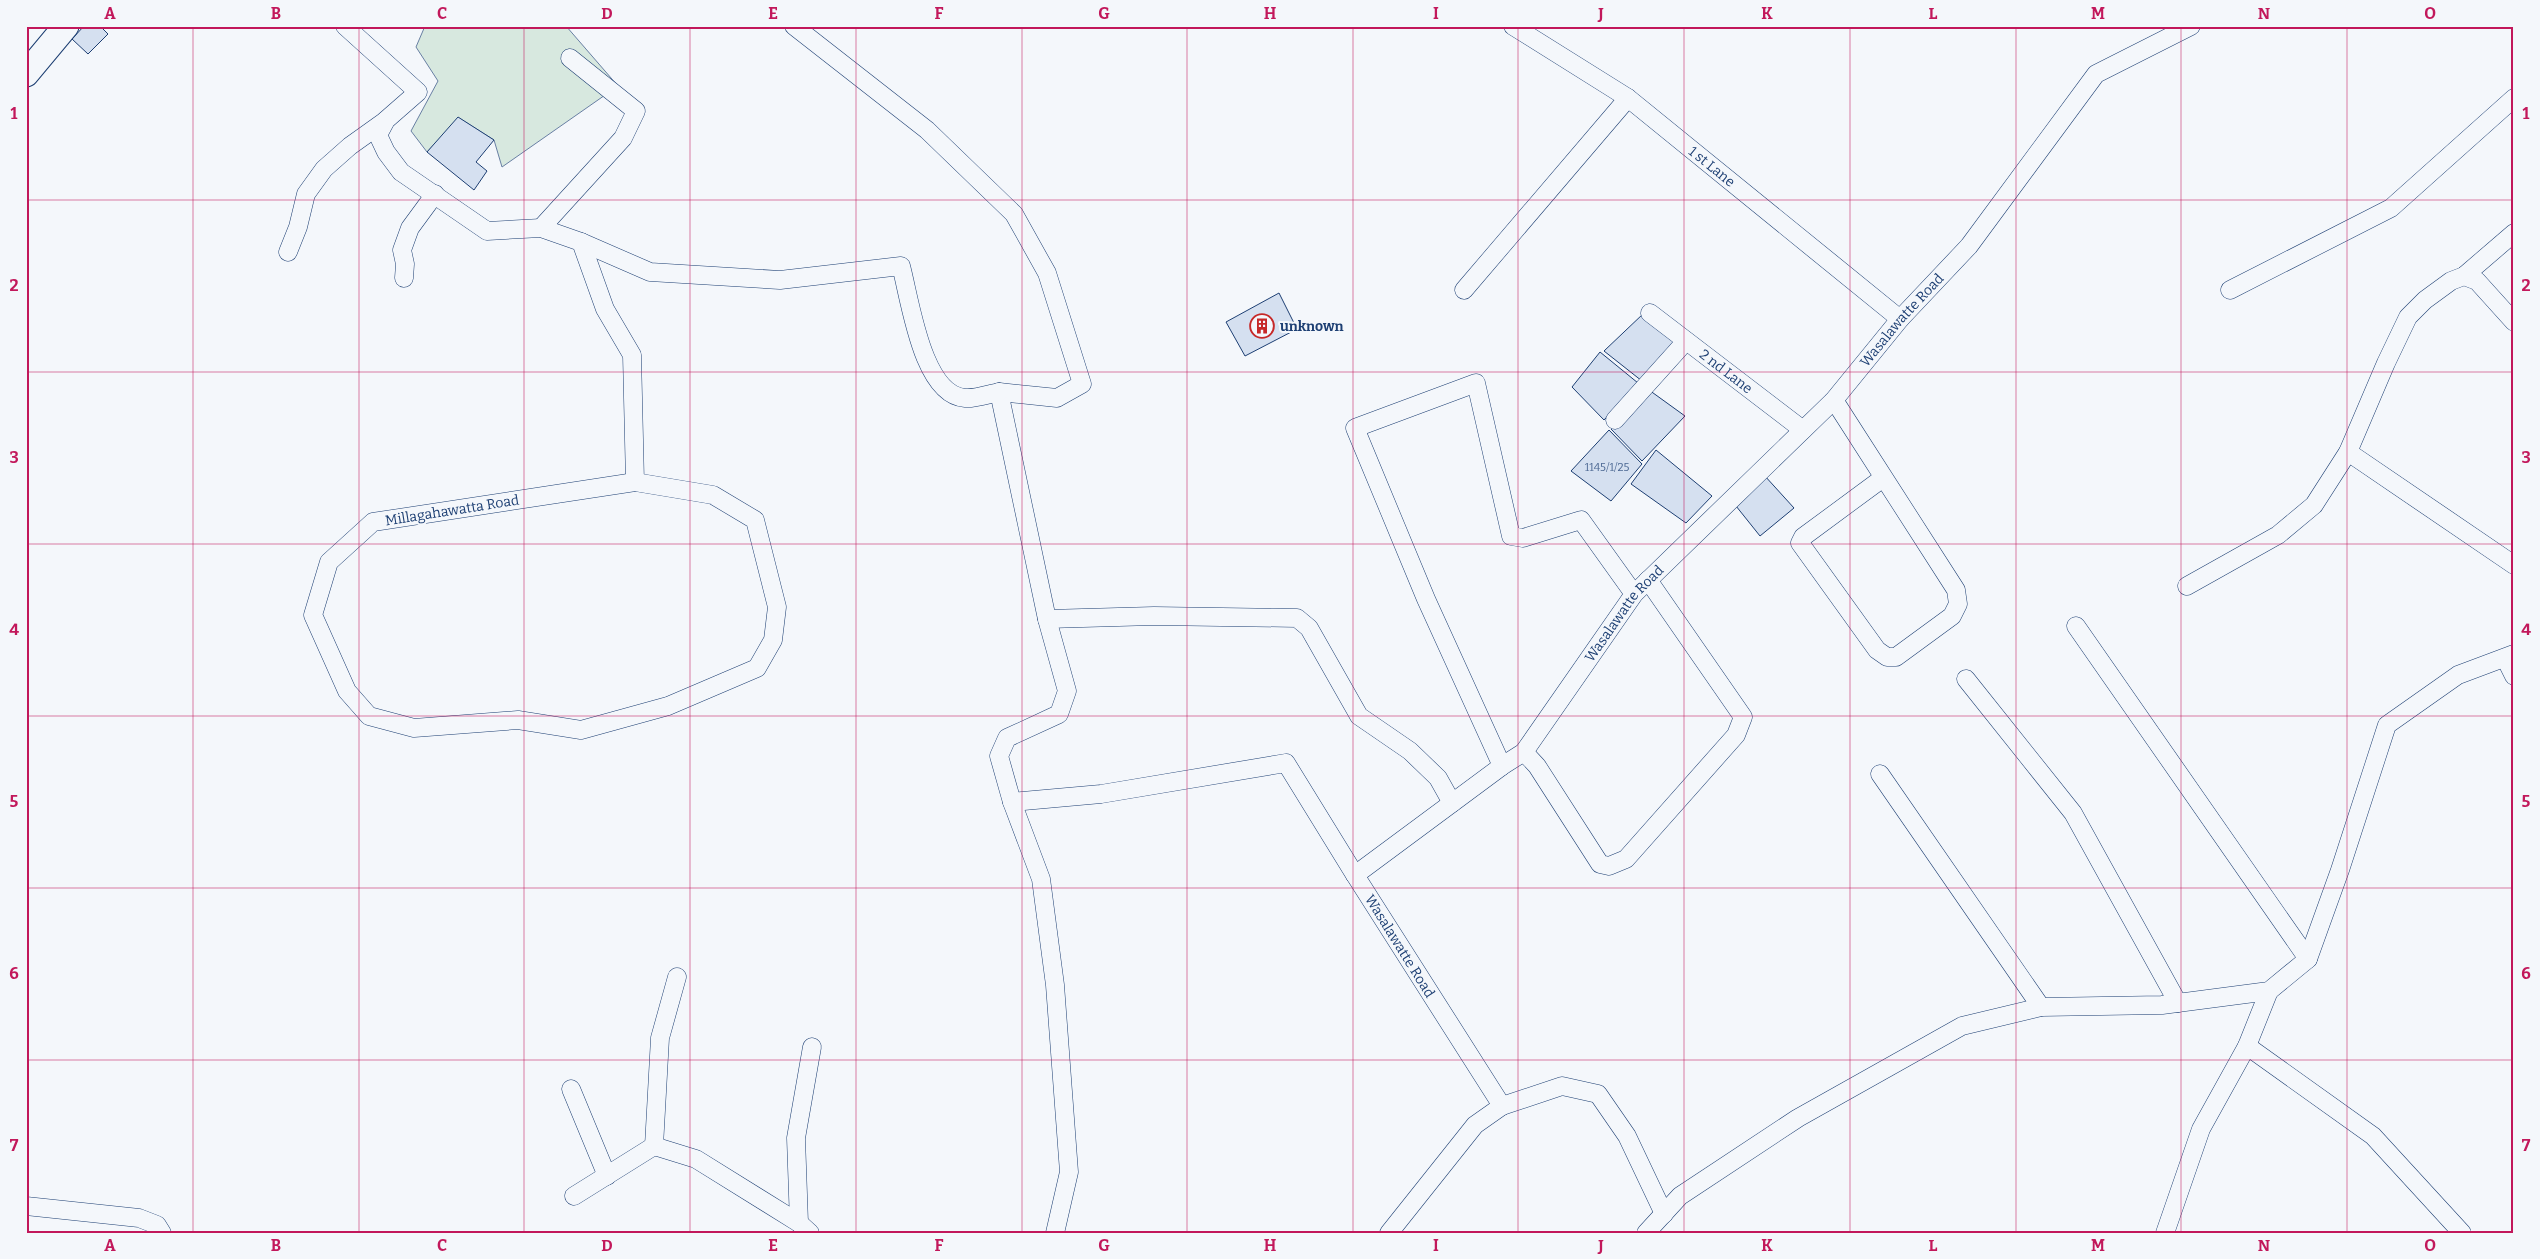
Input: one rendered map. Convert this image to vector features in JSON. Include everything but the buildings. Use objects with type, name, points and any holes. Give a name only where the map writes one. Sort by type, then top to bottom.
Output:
[{"type":"street","points":[[26,74],[66,26]]},
{"type":"street","points":[[288,252],[298,227],[306,194],[324,169],[418,92],[345,26]]},
{"type":"street","points":[[386,120],[378,136],[386,152],[402,172],[487,231],[541,228],[581,242],[650,272],[780,280],[901,266],[927,365],[944,389],[964,398],[999,392],[1057,398],[1082,384],[1047,273],[1014,214],[927,130],[794,26]]},
{"type":"street","name":"1 st Lane","points":[[1513,26],[1628,98],[1900,320]]},
{"type":"street","name":"Wasalawatte Road","points":[[1502,1106],[1355,875],[1502,766],[1524,752],[1634,594],[1834,400],[1900,320],[1969,246],[2096,74],[2190,26]]},
{"type":"street","points":[[541,228],[623,138],[636,111],[570,58]]},
{"type":"street","points":[[1464,290],[1628,98]]},
{"type":"street","points":[[2230,290],[2391,208],[2514,98]]},
{"type":"street","points":[[404,278],[406,264],[402,250],[410,228],[435,194]]},
{"type":"street","points":[[2187,586],[2278,536],[2314,505],[2348,452],[2408,317],[2425,300],[2451,281],[2464,276],[2514,233]]},
{"type":"street","points":[[581,242],[605,309],[632,355],[635,482]]},
{"type":"street","points":[[2464,276],[2477,281],[2514,322]]},
{"type":"street","name":"2 nd Lane","points":[[1650,314],[1803,430]]},
{"type":"street","points":[[1615,420],[1686,341]]},
{"type":"street","points":[[1502,766],[1426,599],[1355,428],[1476,383],[1511,536],[1523,538],[1582,520],[1634,594]]},
{"type":"street","points":[[999,392],[1047,619],[1067,691],[1059,714],[1007,738],[999,756],[1012,802],[1041,879],[1055,985],[1069,1172],[1055,1233]]},
{"type":"street","points":[[1834,400],[1956,590],[1958,604],[1952,616],[1896,657],[1887,657],[1878,650],[1800,543],[1803,537],[1884,478]]},
{"type":"street","points":[[2348,452],[2514,565]]},
{"type":"street","name":"Millagahawatta Road","points":[[635,482],[713,495],[755,520],[777,607],[773,640],[757,668],[668,706],[581,730],[518,720],[414,728],[368,716],[347,691],[313,615],[329,562],[372,522],[635,482]]},
{"type":"street","points":[[1524,752],[1536,766],[1600,864],[1609,866],[1626,859],[1736,736],[1743,718],[1648,580]]},
{"type":"street","points":[[1047,619],[1154,616],[1297,618],[1309,628],[1359,716],[1410,751],[1438,778],[1452,803]]},
{"type":"street","points":[[2076,626],[2308,959]]},
{"type":"street","points":[[2165,1233],[2201,1129],[2247,1046],[2269,991],[2308,959],[2340,870],[2387,725],[2458,675],[2509,656],[2514,676]]},
{"type":"street","points":[[1966,679],[2073,813],[2178,1003]]},
{"type":"street","points":[[1012,802],[1101,794],[1286,763],[1355,875]]},
{"type":"street","points":[[1880,774],[2041,1007]]},
{"type":"street","points":[[654,1146],[660,1038],[676,977]]},
{"type":"street","points":[[1646,1233],[1680,1196],[1798,1118],[1962,1026],[2041,1007],[2162,1005],[2269,991]]},
{"type":"street","points":[[2247,1046],[2373,1136],[2462,1233]]},
{"type":"street","points":[[804,1228],[796,1138],[812,1047]]},
{"type":"street","points":[[1389,1233],[1475,1125],[1502,1106],[1562,1086],[1598,1094],[1627,1136],[1664,1214]]},
{"type":"street","points":[[571,1089],[607,1176]]},
{"type":"street","points":[[574,1196],[654,1146],[696,1159],[804,1228]]},
{"type":"street","points":[[26,1206],[139,1218],[157,1225],[162,1233]]},
{"type":"shaded area","points":[[425,26],[566,26],[618,86],[502,167],[494,140],[459,118],[427,152],[411,131],[438,81],[416,47]]},
{"type":"place","name":"unknown","points":[[1262,326]]}]
